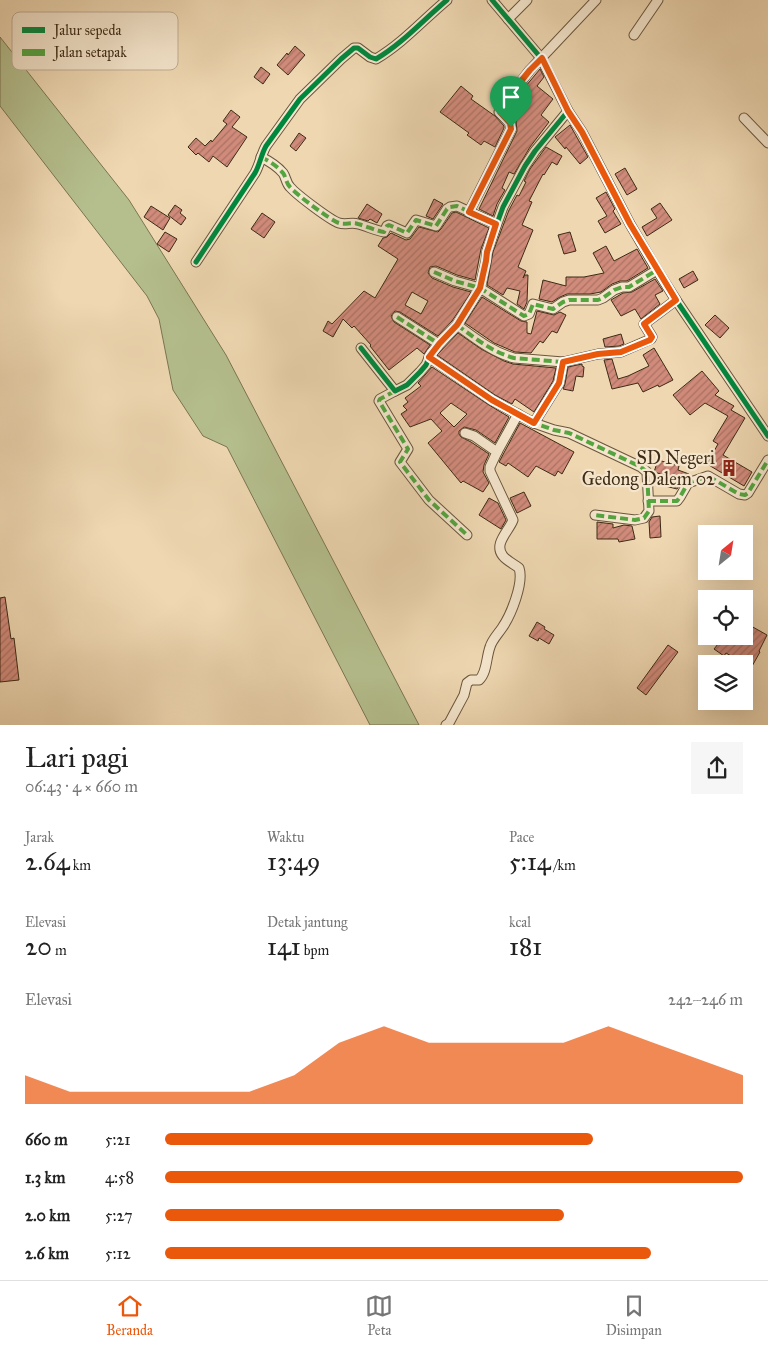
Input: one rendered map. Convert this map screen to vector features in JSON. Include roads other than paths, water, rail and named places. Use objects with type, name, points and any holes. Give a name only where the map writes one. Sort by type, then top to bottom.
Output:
[{"type":"street","points":[[196,262],[255,173],[266,146],[300,99],[354,48],[358,48],[376,59],[410,33],[446,0]]},
{"type":"street","points":[[492,0],[542,58],[568,111],[582,132],[630,224],[657,270],[768,436]]},
{"type":"street","points":[[508,19],[527,0]]},
{"type":"street","points":[[469,212],[511,129],[510,123],[500,112],[500,107],[530,70],[596,0]]},
{"type":"street","points":[[634,35],[658,0]]},
{"type":"street","points":[[467,535],[426,496],[400,462],[408,448],[379,401],[407,385],[426,365],[429,357],[439,344],[457,325],[480,288],[487,252],[503,207],[525,166],[568,111]]},
{"type":"street","points":[[744,118],[768,143]]},
{"type":"street","points":[[261,157],[273,164],[283,174],[288,186],[294,191],[329,218],[342,224],[355,223],[381,232],[384,232],[389,225],[406,233],[416,220],[437,226],[447,209],[457,206],[496,224]]},
{"type":"street","points":[[434,272],[455,281],[480,288],[524,316],[529,314],[534,304],[553,309],[569,300],[598,300],[614,290],[622,287],[629,288],[657,270]]},
{"type":"street","points":[[457,325],[489,348],[507,356],[563,362],[598,354],[621,352],[650,340],[652,337],[644,324],[676,300]]},
{"type":"street","points":[[398,317],[439,344]]},
{"type":"street","points":[[361,348],[395,391]]},
{"type":"street","points":[[429,357],[485,396],[534,423],[554,430],[569,432],[648,472],[648,511],[644,518],[635,520],[595,515]]},
{"type":"street","points":[[534,423],[559,383],[563,362]]},
{"type":"street","points":[[446,725],[449,723],[464,695],[467,683],[472,680],[479,680],[484,675],[489,648],[507,620],[520,582],[520,570],[504,557],[500,551],[500,542],[513,520],[490,471],[497,452],[518,414]]},
{"type":"street","points":[[465,434],[474,436],[497,452]]},
{"type":"street","points":[[648,501],[678,500],[688,484],[708,476],[745,496],[768,460]]},
{"type":"place","name":"SD Negeri Gedong Dalem 02","points":[[729,468]]}]
